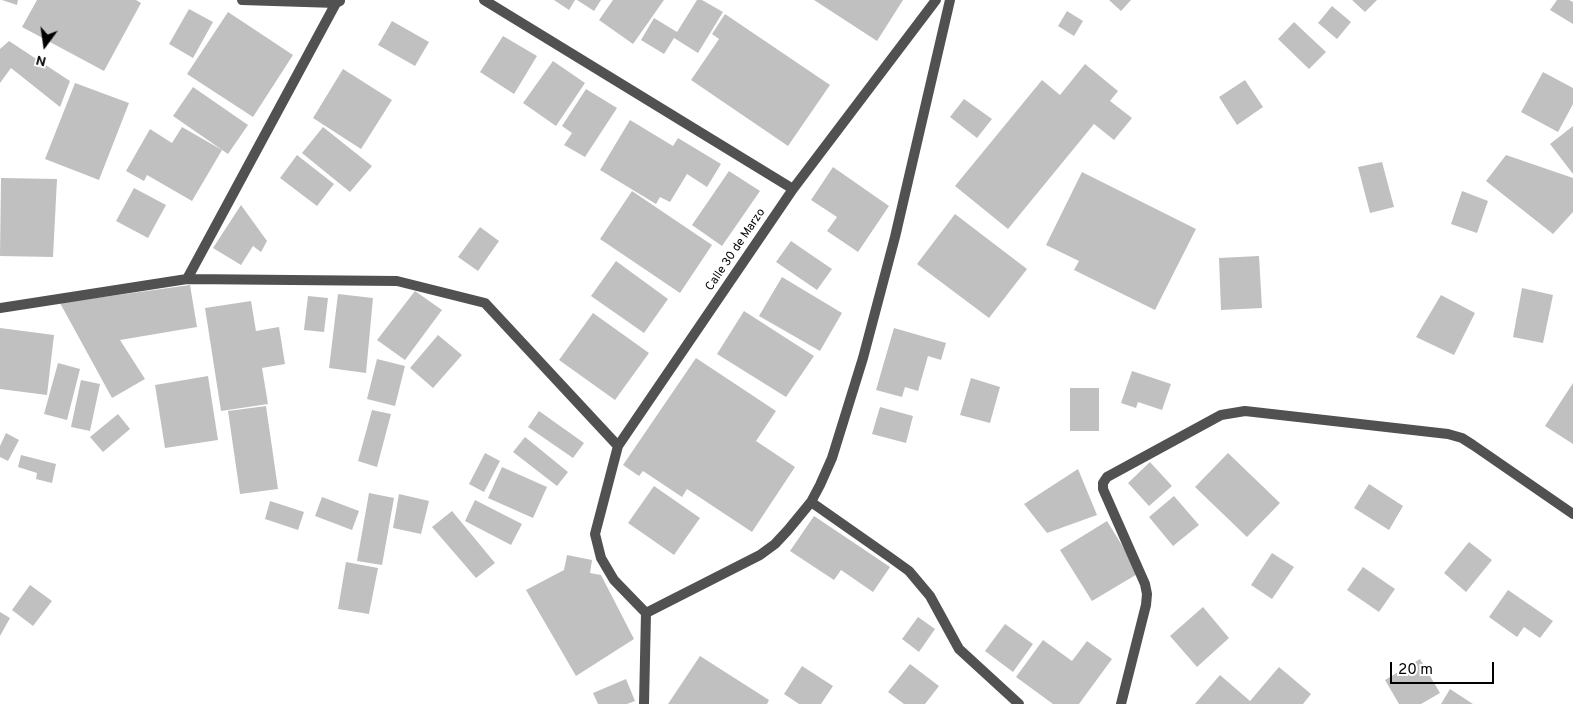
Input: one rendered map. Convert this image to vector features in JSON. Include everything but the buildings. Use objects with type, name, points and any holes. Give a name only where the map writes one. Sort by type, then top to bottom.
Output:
[{"type":"street","points":[[188,279],[338,2],[242,0]]},
{"type":"street","points":[[484,0],[793,189]]},
{"type":"street","name":"Calle 30 de Marzo","points":[[646,613],[614,580],[601,558],[594,534],[618,446],[793,189],[936,0]]},
{"type":"street","points":[[644,704],[646,613],[760,555],[775,544],[811,502],[832,458],[863,358],[894,237],[950,0]]},
{"type":"street","points":[[0,308],[188,279],[397,281],[485,303],[618,446]]},
{"type":"street","points":[[1121,704],[1147,594],[1145,584],[1103,489],[1103,483],[1107,477],[1221,415],[1245,411],[1448,434],[1462,438],[1473,445],[1573,514]]},
{"type":"street","points":[[811,502],[908,571],[930,596],[959,649],[1020,704]]}]
